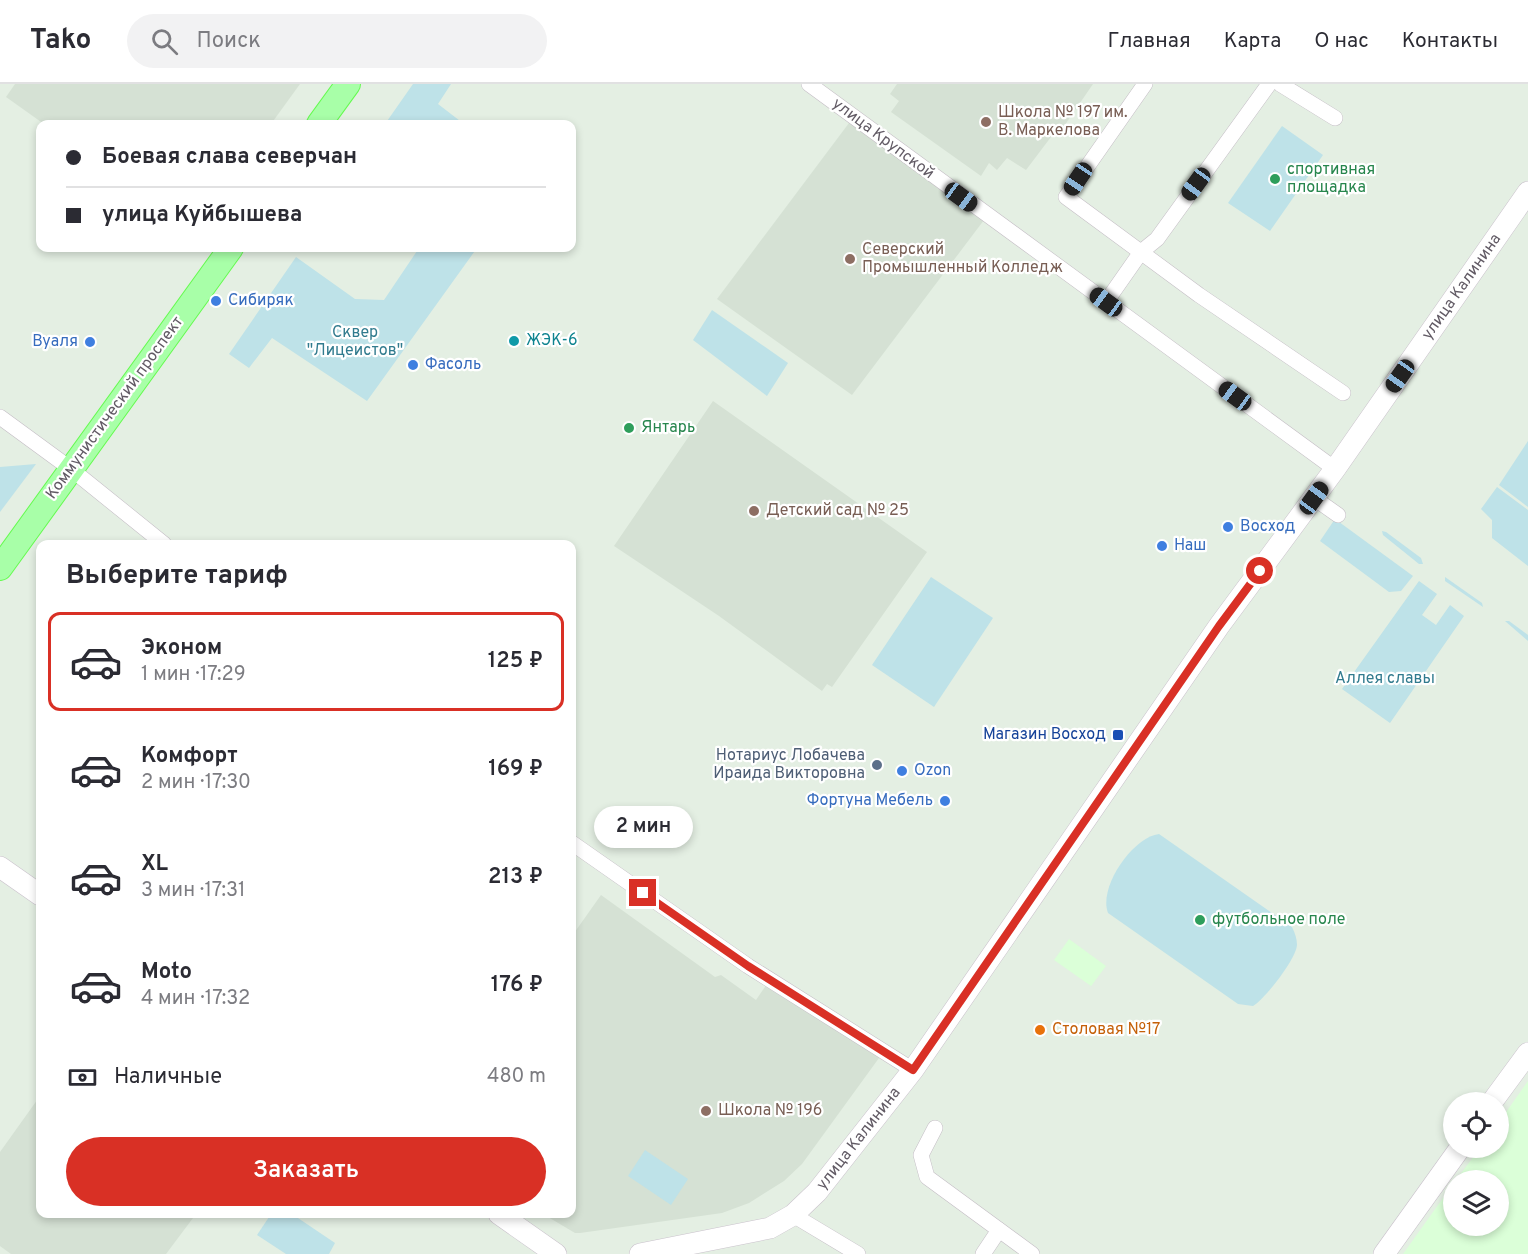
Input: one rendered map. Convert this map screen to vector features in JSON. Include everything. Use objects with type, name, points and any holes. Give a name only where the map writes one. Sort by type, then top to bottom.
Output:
[{"type":"main road","points":[[322,120],[348,84]]},
{"type":"main road","name":"улица Калинина","points":[[640,1254],[770,1228],[794,1215],[817,1192],[913,1070],[1219,626],[1335,469],[1528,192]]},
{"type":"main road","name":"Коммунистический проспект","points":[[0,568],[228,252]]},
{"type":"main road","points":[[0,867],[36,892]]},
{"type":"main road","points":[[1499,1092],[1528,1053]]},
{"type":"main road","points":[[1384,1254],[1453,1158]]},
{"type":"main road","points":[[505,1218],[556,1254]]},
{"type":"street","name":"улица Крупской","points":[[808,84],[1335,469]]},
{"type":"street","points":[[1145,84],[1066,197],[1140,252],[1343,393]]},
{"type":"street","points":[[1106,302],[1140,252],[1157,239],[1269,84]]},
{"type":"street","points":[[1280,84],[1335,118]]},
{"type":"street","points":[[0,417],[71,469],[159,540]]},
{"type":"street","points":[[1314,498],[1338,515]]},
{"type":"street","points":[[576,846],[748,966],[913,1070]]},
{"type":"street","points":[[935,1128],[921,1155],[927,1177],[1032,1254]]},
{"type":"street","points":[[794,1215],[858,1254]]},
{"type":"street","points":[[983,1254],[999,1230]]},
{"type":"shaded area","points":[[15,84],[300,84],[274,120],[38,120],[6,97]]},
{"type":"shaded area","name":"Школа № 197 им. В. Маркелова","points":[[897,84],[1093,84],[1058,135],[1054,133],[1026,170],[1007,158],[997,170],[989,163],[981,176],[891,112],[899,101],[890,94]]},
{"type":"shaded area","name":"Северский Промышленный Колледж","points":[[849,123],[984,220],[852,395],[717,299]]},
{"type":"shaded area","name":"Детский сад № 25","points":[[713,401],[927,552],[832,687],[827,684],[822,691],[719,616],[614,546]]},
{"type":"shaded area","name":"Школа № 196","points":[[601,895],[715,977],[721,975],[756,1000],[769,981],[879,1058],[802,1164],[784,1181],[749,1203],[722,1213],[575,1233],[550,1218],[576,1218],[576,930]]},
{"type":"shaded area","points":[[1069,939],[1106,966],[1089,989],[1091,986],[1054,960]]},
{"type":"shaded area","points":[[1528,1081],[1528,1254],[1403,1254],[1443,1198],[1443,1236],[1509,1236],[1509,1170],[1464,1170],[1472,1158],[1509,1158],[1509,1108]]},
{"type":"shaded area","points":[[36,1102],[36,1218],[193,1218],[166,1254],[11,1254],[0,1246],[0,1152]]},
{"type":"green space","points":[[413,84],[451,84],[438,104],[459,120],[388,120]]},
{"type":"green space","name":"спортивная площадка","points":[[1282,126],[1323,155],[1270,231],[1228,203]]},
{"type":"green space","name":"Сквер \"Лицеистов\"","points":[[416,252],[474,252],[367,401],[272,338],[249,368],[229,354],[296,257],[355,299],[384,300]]},
{"type":"green space","points":[[712,310],[788,363],[767,396],[693,340]]},
{"type":"green space","points":[[1528,441],[1528,507],[1499,485]]},
{"type":"green space","points":[[36,464],[0,512],[0,467]]},
{"type":"green space","points":[[1497,487],[1528,510],[1528,566],[1492,538],[1492,520],[1481,509]]},
{"type":"green space","points":[[1335,519],[1413,576],[1401,591],[1389,592],[1320,541]]},
{"type":"green space","points":[[1382,531],[1421,558],[1423,564],[1419,564],[1383,535]]},
{"type":"green space","points":[[931,577],[993,618],[934,707],[872,665]]},
{"type":"green space","points":[[1445,577],[1482,603],[1483,607],[1445,581]]},
{"type":"green space","name":"Аллея славы","points":[[1419,581],[1437,594],[1422,615],[1436,625],[1450,605],[1464,616],[1390,723],[1342,689]]},
{"type":"green space","points":[[1505,621],[1509,621],[1528,635],[1528,641]]},
{"type":"green space","name":"футбольное поле","points":[[1159,834],[1292,927],[1296,936],[1295,951],[1286,969],[1253,1006],[1238,1004],[1108,913],[1106,902],[1108,890],[1120,865],[1139,844]]},
{"type":"green space","points":[[645,1150],[688,1179],[671,1205],[628,1176]]},
{"type":"green space","points":[[268,1218],[298,1218],[335,1243],[329,1254],[286,1254],[257,1235]]},
{"type":"place","name":"Школа № 197 им. В. Маркелова","points":[[986,122]]},
{"type":"place","name":"спортивная площадка","points":[[1275,179]]},
{"type":"place","name":"Северский Промышленный Колледж","points":[[850,259]]},
{"type":"place","name":"Сибиряк","points":[[216,301]]},
{"type":"place","name":"ЖЭК-6","points":[[514,341]]},
{"type":"place","name":"Вуаля","points":[[90,342]]},
{"type":"place","name":"Фасоль","points":[[413,365]]},
{"type":"place","name":"Янтарь","points":[[629,428]]},
{"type":"place","name":"Детский сад № 25","points":[[754,511]]},
{"type":"place","name":"Восход","points":[[1228,527]]},
{"type":"place","name":"Наш","points":[[1162,546]]},
{"type":"place","name":"Магазин Восход","points":[[1118,735]]},
{"type":"place","name":"Нотариус Лобачева Ираида Викторовна","points":[[877,765]]},
{"type":"place","name":"Ozon","points":[[902,771]]},
{"type":"place","name":"Фортуна Мебель","points":[[945,801]]},
{"type":"place","name":"футбольное поле","points":[[1200,920]]},
{"type":"place","name":"Столовая №17","points":[[1040,1030]]},
{"type":"place","name":"Школа № 196","points":[[706,1111]]},
{"type":"route","points":[[643,893],[748,966],[913,1070],[1219,626],[1260,571]]}]
